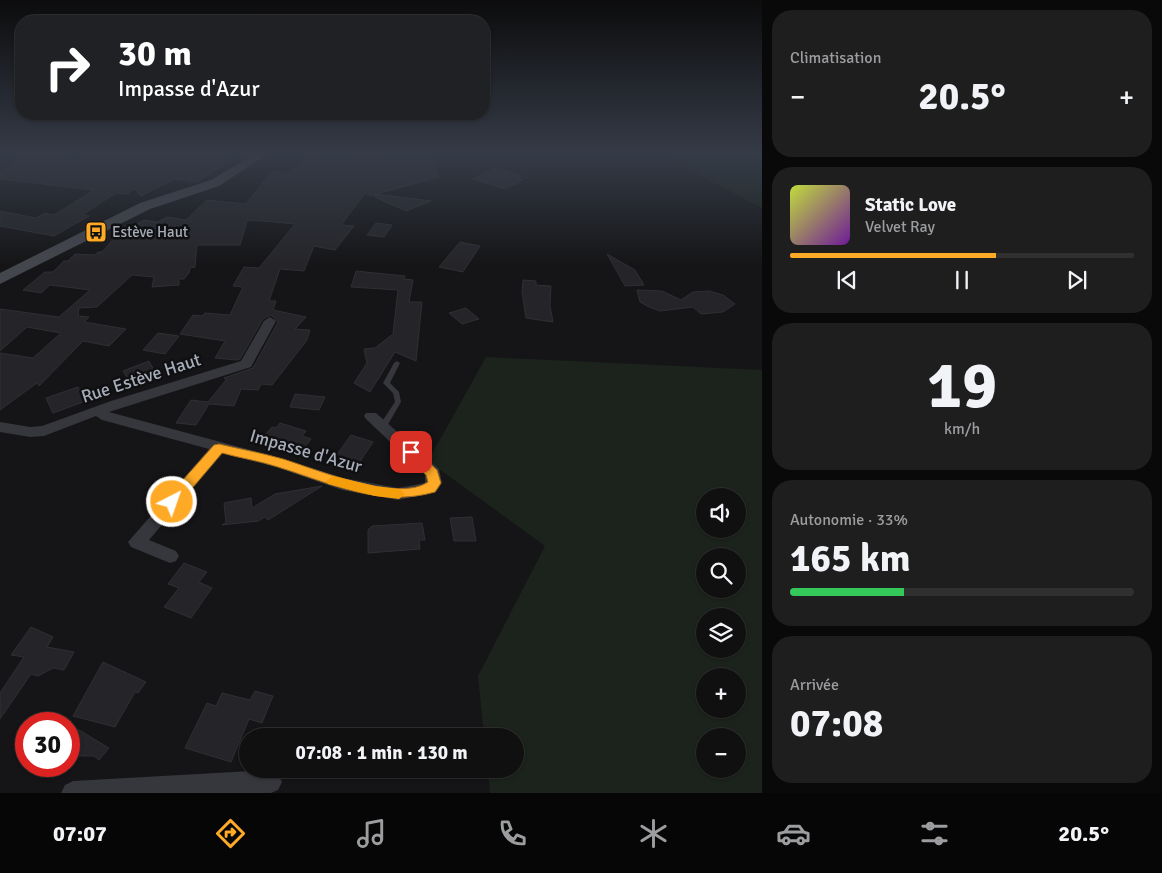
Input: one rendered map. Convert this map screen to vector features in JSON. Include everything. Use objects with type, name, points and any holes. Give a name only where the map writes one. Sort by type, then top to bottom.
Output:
[{"type":"street","points":[[0,280],[144,206],[193,191]]},
{"type":"street","name":"Rue Estève Haut","points":[[0,426],[30,432],[44,431],[98,411],[246,364],[270,321]]},
{"type":"street","name":"Impasse d'Azur","points":[[98,411],[107,417],[280,463],[342,484],[398,494],[430,488],[434,483],[433,473],[371,416]]},
{"type":"street","points":[[170,556],[137,542],[219,448]]},
{"type":"street","points":[[72,793],[270,782]]},
{"type":"lane","points":[[383,426],[398,402],[396,392],[386,383],[397,363]]},
{"type":"shaded area","points":[[730,191],[762,191],[762,208]]},
{"type":"shaded area","points":[[486,357],[762,370],[762,793],[490,793],[489,778],[524,778],[524,728],[483,728],[478,676],[545,546],[428,461]]},
{"type":"building","points":[[92,191],[132,191],[127,194],[116,193],[82,215],[89,216],[54,236],[0,226],[0,211],[36,218],[45,213],[54,215]]},
{"type":"building","points":[[137,191],[151,191],[141,196]]},
{"type":"building","points":[[256,191],[387,191],[371,196],[365,193],[341,225],[354,226],[335,250],[314,246],[304,271],[280,269],[269,301],[276,301],[273,310],[306,317],[295,329],[310,330],[307,340],[272,385],[261,384],[258,390],[241,389],[234,406],[209,404],[196,425],[176,423],[191,400],[208,402],[226,380],[224,378],[253,368],[278,322],[271,315],[263,319],[240,359],[237,360],[215,358],[225,341],[180,334],[193,315],[202,316],[205,313],[230,315],[243,287],[233,286],[244,267],[259,268],[295,224],[252,220],[247,221],[240,245],[197,245],[195,267],[190,268],[189,273],[184,279],[179,279],[179,285],[152,287],[154,277],[132,275],[97,307],[79,308],[78,316],[89,317],[84,322],[126,329],[109,346],[83,341],[39,386],[37,383],[0,410],[0,353],[33,358],[61,333],[27,327],[0,351],[0,309],[59,317],[90,290],[50,285],[41,293],[23,290],[45,272],[53,272],[64,261],[68,261],[75,254],[95,255],[98,252],[102,252],[125,226],[132,227],[144,220],[158,222],[167,217],[186,220],[207,200],[246,204]]},
{"type":"building","points":[[376,194],[431,201],[406,211],[375,197]]},
{"type":"building","points":[[376,223],[392,225],[384,237],[367,235]]},
{"type":"building","points":[[460,242],[480,246],[463,272],[439,267]]},
{"type":"building","points":[[607,254],[635,270],[644,285],[625,286]]},
{"type":"building","points":[[356,271],[405,276],[404,279],[413,280],[409,302],[422,302],[416,361],[395,352],[370,392],[354,383],[367,363],[364,349],[375,348],[393,334],[398,290],[351,287]]},
{"type":"building","points":[[523,280],[536,281],[536,285],[551,286],[550,306],[553,322],[526,318],[522,292]]},
{"type":"building","points":[[637,290],[662,291],[681,300],[693,292],[709,291],[723,295],[735,304],[723,312],[701,314],[693,307],[660,311],[640,302]]},
{"type":"building","points":[[466,308],[479,319],[462,324],[449,313]]},
{"type":"building","points":[[158,333],[179,336],[165,354],[143,350]]},
{"type":"building","points":[[149,361],[157,376],[131,384],[123,371]]},
{"type":"building","points":[[78,387],[86,401],[53,413],[46,398]]},
{"type":"building","points":[[295,394],[325,397],[319,410],[290,407]]},
{"type":"building","points":[[280,423],[306,431],[302,436],[311,439],[302,451],[283,445],[280,449],[258,443],[272,427],[276,428]]},
{"type":"building","points":[[351,435],[373,442],[359,463],[336,456]]},
{"type":"building","points":[[322,486],[268,520],[265,517],[258,521],[222,525],[226,523],[224,503],[251,498],[252,508],[275,494]]},
{"type":"building","points":[[472,517],[476,541],[454,541],[450,518]]},
{"type":"building","points":[[422,523],[425,540],[419,540],[420,549],[368,553],[368,530],[372,526]]},
{"type":"building","points":[[184,563],[207,572],[199,582],[212,588],[191,618],[164,607],[179,588],[168,584]]},
{"type":"building","points":[[31,627],[53,637],[47,647],[74,652],[64,670],[53,668],[38,676],[31,674],[0,719],[0,693],[24,657],[11,655]]},
{"type":"building","points":[[103,662],[146,682],[138,693],[135,692],[115,727],[80,718],[80,712],[75,712]]},
{"type":"building","points":[[255,691],[273,696],[262,723],[249,719],[245,728],[239,728],[239,743],[231,762],[185,748],[207,703],[216,706],[222,693],[250,700]]},
{"type":"building","points":[[80,731],[109,748],[99,760],[94,756],[80,756]]},
{"type":"slow traffic","points":[[333,481],[375,491],[399,494]]},
{"type":"place","name":"Estève Haut","points":[[96,232]]},
{"type":"route","points":[[172,502],[219,448],[280,463],[342,484],[398,494],[418,492],[430,488],[434,483],[433,473],[411,452]]}]
